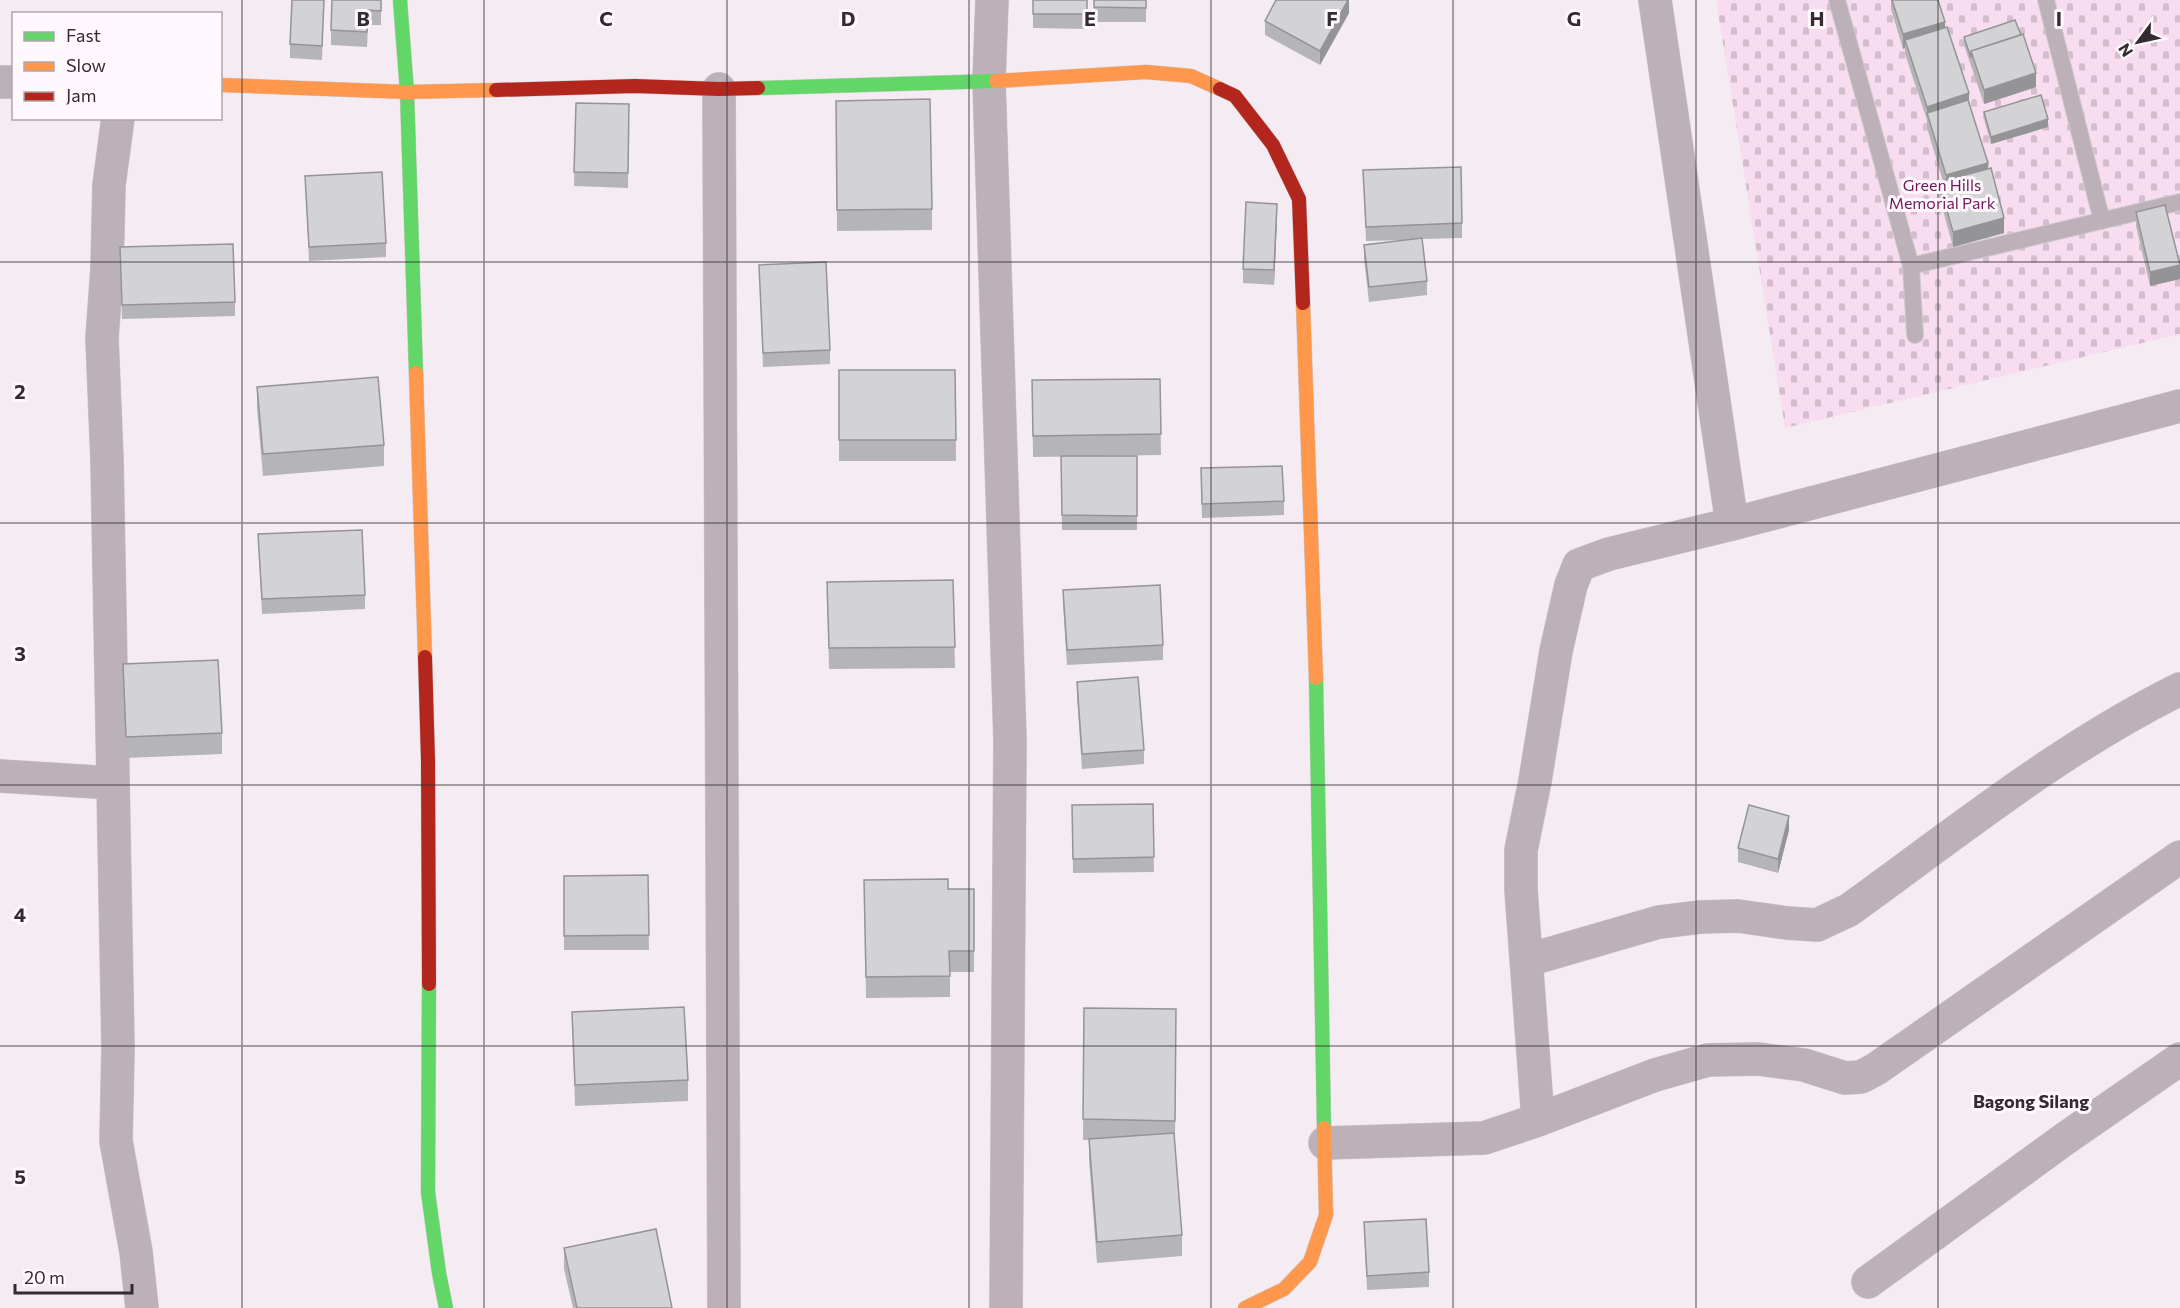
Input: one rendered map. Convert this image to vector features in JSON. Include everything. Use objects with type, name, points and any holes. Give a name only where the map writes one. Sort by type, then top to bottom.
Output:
[{"type":"street","points":[[400,0],[407,92],[428,760],[428,1192],[437,1263],[446,1308]]},
{"type":"street","points":[[992,0],[989,81],[1010,740],[1006,1308]]},
{"type":"street","points":[[1655,0],[1732,524]]},
{"type":"street","points":[[222,85],[407,92],[635,86],[719,89],[989,81],[1146,72],[1191,76],[1235,96],[1273,145],[1299,199],[1317,713],[1326,1215],[1310,1262],[1284,1289],[1245,1308]]},
{"type":"street","points":[[719,89],[724,1308]]},
{"type":"street","points":[[118,120],[109,185],[107,269],[102,338],[107,459],[118,1047],[116,1141],[142,1308]]},
{"type":"street","points":[[1539,1120],[1521,890],[1521,850],[1535,781],[1556,651],[1571,585],[1579,565],[1609,554],[1732,524],[2180,406]]},
{"type":"street","points":[[1527,960],[1659,922],[1700,917],[1738,916],[1817,925],[1849,910],[2034,777],[2138,710],[2180,689]]},
{"type":"street","points":[[0,776],[112,783]]},
{"type":"street","points":[[1325,1143],[1484,1138],[1539,1120],[1654,1075],[1708,1060],[1758,1059],[1804,1065],[1845,1077],[1861,1077],[1876,1069],[2180,857]]},
{"type":"street","points":[[1868,1282],[2180,1059]]},
{"type":"lane","points":[[1837,0],[1911,266],[1915,335]]},
{"type":"lane","points":[[2049,1],[2103,221]]},
{"type":"lane","points":[[1911,266],[2180,202]]},
{"type":"green space","name":"Green Hills Memorial Park","points":[[1716,0],[2180,0],[2180,334],[1785,428]]},
{"type":"building","points":[[292,0],[324,0],[322,46],[290,44]]},
{"type":"building","points":[[332,0],[381,0],[381,11],[368,10],[367,32],[331,30]]},
{"type":"building","points":[[1033,0],[1087,0],[1087,14],[1033,14]]},
{"type":"building","points":[[1094,0],[1146,0],[1146,8],[1094,7]]},
{"type":"building","points":[[1276,0],[1348,0],[1320,51],[1265,21]]},
{"type":"building","points":[[1892,0],[1938,0],[1945,22],[1903,34]]},
{"type":"building","points":[[2015,20],[2021,35],[1971,51],[1971,58],[1964,37]]},
{"type":"building","points":[[1947,27],[1969,93],[1927,107],[1905,40]]},
{"type":"building","points":[[2023,34],[2036,73],[1984,90],[1971,51]]},
{"type":"building","points":[[2041,95],[2048,119],[1991,137],[1984,112]]},
{"type":"building","points":[[930,99],[932,209],[837,210],[836,101]]},
{"type":"building","points":[[1968,100],[1988,163],[1946,175],[1927,113]]},
{"type":"building","points":[[576,103],[629,104],[628,173],[574,172]]},
{"type":"building","points":[[1461,167],[1462,223],[1366,227],[1363,170]]},
{"type":"building","points":[[1991,168],[2004,218],[1953,232],[1939,182]]},
{"type":"building","points":[[382,172],[386,243],[309,247],[305,176]]},
{"type":"building","points":[[1246,202],[1277,204],[1274,270],[1243,269]]},
{"type":"building","points":[[2165,205],[2180,265],[2150,272],[2136,212]]},
{"type":"building","points":[[1422,238],[1427,281],[1369,287],[1364,245]]},
{"type":"building","points":[[233,244],[235,302],[122,305],[120,247]]},
{"type":"building","points":[[826,262],[830,350],[763,353],[759,265]]},
{"type":"building","points":[[839,370],[955,370],[956,440],[839,440]]},
{"type":"building","points":[[378,377],[384,445],[263,454],[257,387]]},
{"type":"building","points":[[1160,379],[1161,434],[1033,436],[1032,380]]},
{"type":"building","points":[[1061,456],[1137,456],[1137,516],[1062,515]]},
{"type":"building","points":[[1282,466],[1284,501],[1202,504],[1201,468]]},
{"type":"building","points":[[362,530],[365,595],[262,599],[258,534]]},
{"type":"building","points":[[953,580],[955,647],[829,648],[827,582]]},
{"type":"building","points":[[1160,585],[1163,645],[1067,650],[1063,590]]},
{"type":"building","points":[[218,660],[222,733],[126,737],[123,664]]},
{"type":"building","points":[[1138,677],[1144,750],[1082,754],[1077,682]]},
{"type":"building","points":[[1153,804],[1154,857],[1073,859],[1072,805]]},
{"type":"building","points":[[1749,805],[1789,816],[1778,859],[1738,848]]},
{"type":"building","points":[[648,875],[649,935],[564,936],[564,876]]},
{"type":"building","points":[[948,879],[948,889],[974,889],[974,951],[949,951],[950,976],[866,977],[864,880]]},
{"type":"building","points":[[684,1007],[688,1080],[575,1085],[572,1012]]},
{"type":"building","points":[[1084,1008],[1176,1009],[1175,1121],[1083,1119]]},
{"type":"building","points":[[1174,1133],[1182,1235],[1097,1242],[1089,1139]]},
{"type":"building","points":[[1426,1219],[1429,1272],[1367,1276],[1364,1222]]},
{"type":"building","points":[[656,1229],[672,1308],[577,1308],[564,1248]]},
{"type":"traffic: fast","points":[[400,0],[407,92],[416,373]]},
{"type":"traffic: fast","points":[[758,88],[996,81]]},
{"type":"traffic: fast","points":[[1316,678],[1324,1128]]},
{"type":"traffic: fast","points":[[429,984],[428,1192],[446,1308]]},
{"type":"traffic: slow","points":[[996,81],[1146,72],[1191,76],[1220,89]]},
{"type":"traffic: slow","points":[[222,85],[407,92],[496,90]]},
{"type":"traffic: slow","points":[[1303,303],[1316,678]]},
{"type":"traffic: slow","points":[[416,373],[425,657]]},
{"type":"traffic: slow","points":[[1245,1308],[1284,1289],[1310,1262],[1326,1215],[1324,1128]]},
{"type":"traffic: jam","points":[[496,90],[635,86],[758,88]]},
{"type":"traffic: jam","points":[[1220,89],[1235,96],[1273,145],[1299,199],[1303,303]]},
{"type":"traffic: jam","points":[[425,657],[429,984]]},
{"type":"district","name":"Bagong Silang","points":[[2031,1101]]}]
